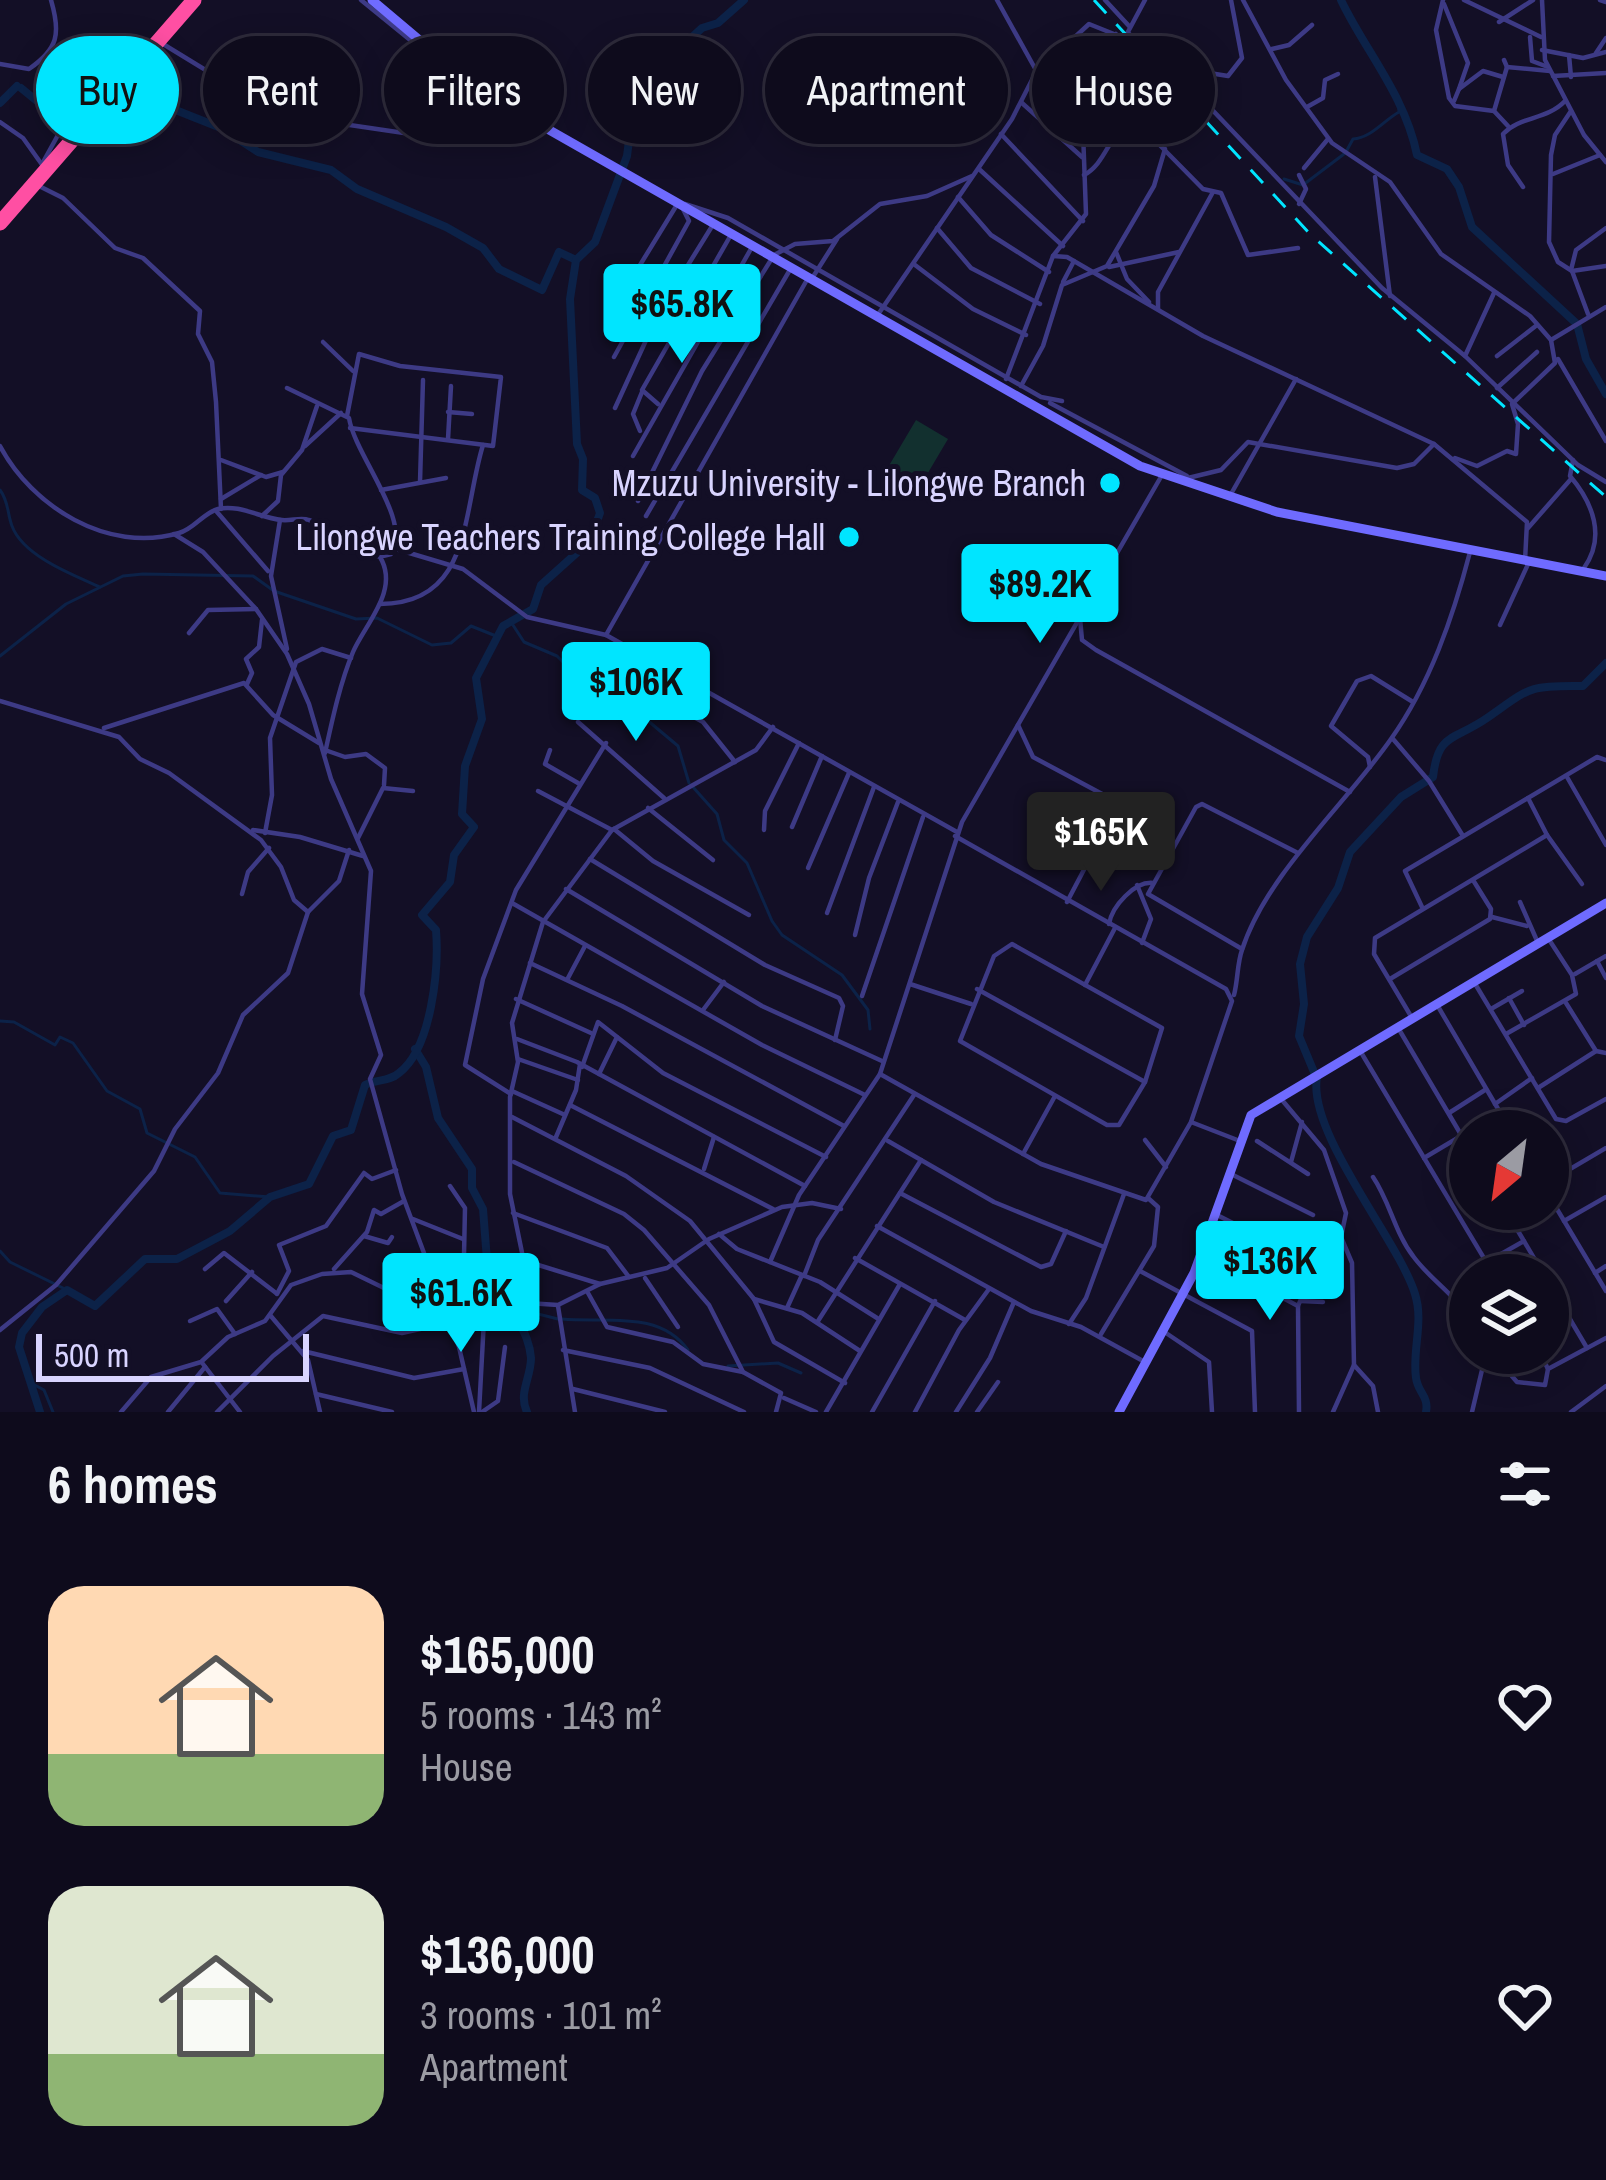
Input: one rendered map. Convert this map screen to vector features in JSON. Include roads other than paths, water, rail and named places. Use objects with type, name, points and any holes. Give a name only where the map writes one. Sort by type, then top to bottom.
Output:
[{"type":"highway","points":[[161,36],[193,0]]},
{"type":"highway","points":[[0,223],[65,144]]},
{"type":"main road","points":[[372,0],[413,36]]},
{"type":"main road","points":[[564,137],[753,246],[777,254],[791,268],[1000,389],[1162,475],[1229,499],[1606,576]]},
{"type":"main road","points":[[1119,1412],[1185,1292],[1251,1115],[1606,903]]},
{"type":"street","points":[[0,64],[29,69],[53,51],[58,33],[52,0]]},
{"type":"street","points":[[168,36],[193,0]]},
{"type":"street","points":[[361,0],[408,36]]},
{"type":"street","points":[[997,0],[1032,66]]},
{"type":"street","points":[[1106,0],[1131,36]]},
{"type":"street","points":[[1125,36],[1145,0]]},
{"type":"street","points":[[1215,73],[1228,76],[1242,58],[1234,39],[1231,0]]},
{"type":"street","points":[[1243,0],[1328,139],[1392,185],[1441,254],[1551,340],[1606,441]]},
{"type":"street","points":[[1464,0],[1499,22],[1541,37]]},
{"type":"street","points":[[1499,22],[1533,0]]},
{"type":"street","points":[[1542,0],[1542,50],[1550,71],[1606,162]]},
{"type":"street","points":[[1444,2],[1468,62],[1455,106]]},
{"type":"street","points":[[1444,2],[1436,29],[1449,98],[1455,106],[1494,111],[1509,127]]},
{"type":"street","points":[[1076,36],[1089,24],[1127,33]]},
{"type":"street","points":[[1272,49],[1289,45],[1312,25]]},
{"type":"street","points":[[1114,36],[1117,32]]},
{"type":"street","points":[[1527,34],[1534,44],[1532,61],[1550,71]]},
{"type":"street","points":[[1596,52],[1606,38]]},
{"type":"street","points":[[1542,50],[1569,55],[1606,52]]},
{"type":"street","points":[[179,55],[244,98],[306,129],[336,123],[384,130]]},
{"type":"street","points":[[1569,55],[1571,76]]},
{"type":"street","points":[[1494,111],[1506,64],[1571,76],[1606,73]]},
{"type":"street","points":[[1459,89],[1483,71],[1503,77]]},
{"type":"street","points":[[1306,107],[1321,100],[1325,80],[1338,74]]},
{"type":"street","points":[[1008,124],[1032,82]]},
{"type":"street","points":[[1523,187],[1506,158],[1503,135],[1509,127],[1547,116],[1565,101]]},
{"type":"street","points":[[1022,103],[1082,157]]},
{"type":"street","points":[[1571,111],[1555,135],[1549,242],[1558,262],[1572,271],[1606,266]]},
{"type":"street","points":[[1215,113],[1390,296],[1465,356],[1573,460],[1606,482]]},
{"type":"street","points":[[1084,175],[1097,166],[1119,128],[1134,119],[1196,182],[1221,193],[1250,257],[1298,248]]},
{"type":"street","points":[[0,122],[23,138],[44,167],[56,144]]},
{"type":"street","points":[[1299,204],[1306,189],[1301,171],[1328,139]]},
{"type":"street","points":[[1008,141],[1083,220]]},
{"type":"street","points":[[875,317],[886,309],[994,144]]},
{"type":"street","points":[[1000,389],[1040,304],[1053,256],[1083,220],[1089,194],[1084,144]]},
{"type":"street","points":[[1104,269],[1154,186],[1165,149]]},
{"type":"street","points":[[1552,174],[1600,155]]},
{"type":"street","points":[[978,167],[1063,246]]},
{"type":"street","points":[[606,635],[838,238],[880,204],[927,196],[972,176]]},
{"type":"street","points":[[1375,176],[1390,296]]},
{"type":"street","points":[[33,185],[59,195],[115,248],[143,258],[198,306],[198,334],[212,362],[221,460],[218,509]]},
{"type":"street","points":[[1158,309],[1156,297],[1213,192]]},
{"type":"street","points":[[958,197],[993,237],[1049,272]]},
{"type":"street","points":[[679,204],[728,218],[812,276],[886,309],[1117,442],[1180,467],[1190,482],[1221,470],[1248,442],[1397,468],[1414,464],[1434,444]]},
{"type":"street","points":[[618,301],[679,204]]},
{"type":"street","points":[[614,357],[689,221],[679,204]]},
{"type":"street","points":[[615,408],[658,312],[714,223]]},
{"type":"street","points":[[937,228],[971,268],[1040,304]]},
{"type":"street","points":[[1588,314],[1572,271],[1576,250],[1606,228]]},
{"type":"street","points":[[642,434],[633,414],[642,392],[732,233]]},
{"type":"street","points":[[638,501],[702,371],[777,254],[838,238]]},
{"type":"street","points":[[633,456],[753,246]]},
{"type":"street","points":[[1115,250],[1120,264],[1158,309]]},
{"type":"street","points":[[1062,285],[1089,271],[1181,252]]},
{"type":"street","points":[[1053,256],[1074,261],[1158,309],[1434,444],[1528,528]]},
{"type":"street","points":[[1022,386],[1074,261]]},
{"type":"street","points":[[913,263],[961,301],[1026,335]]},
{"type":"street","points":[[646,516],[791,268]]},
{"type":"street","points":[[1465,356],[1494,293]]},
{"type":"street","points":[[1551,340],[1572,323],[1606,307]]},
{"type":"street","points":[[1030,326],[1046,330]]},
{"type":"street","points":[[1497,356],[1537,326]]},
{"type":"street","points":[[1429,341],[1437,333]]},
{"type":"street","points":[[323,342],[352,371]]},
{"type":"street","points":[[1496,388],[1537,352]]},
{"type":"street","points":[[324,750],[351,658],[380,604],[385,566],[393,552],[393,518],[381,490],[350,428],[344,415],[359,354],[421,369],[499,375],[496,442],[483,446],[350,428]]},
{"type":"street","points":[[1512,404],[1557,358]]},
{"type":"street","points":[[1229,499],[1296,379]]},
{"type":"street","points":[[420,482],[417,435],[423,380]]},
{"type":"street","points":[[448,439],[451,386]]},
{"type":"street","points":[[286,388],[344,415]]},
{"type":"street","points":[[642,392],[659,404]]},
{"type":"street","points":[[1041,397],[1062,401]]},
{"type":"street","points":[[1455,458],[1477,466],[1507,451],[1516,454],[1518,424],[1512,404]]},
{"type":"street","points":[[302,450],[317,406]]},
{"type":"street","points":[[448,412],[472,414]]},
{"type":"street","points":[[262,516],[278,501],[283,472],[344,415]]},
{"type":"street","points":[[0,446],[25,487],[65,516],[129,536],[174,534],[218,509],[280,520],[306,518],[349,548],[380,557],[393,552],[453,565],[476,576],[527,617],[606,635],[704,688],[956,834],[1066,904],[1226,989],[1232,1000]]},
{"type":"street","points":[[380,604],[411,603],[445,578],[467,527],[469,492],[483,446]]},
{"type":"street","points":[[221,460],[261,475]]},
{"type":"street","points":[[1500,625],[1527,562],[1528,528],[1571,479],[1573,460]]},
{"type":"street","points":[[221,499],[261,475],[283,472]]},
{"type":"street","points":[[770,1262],[794,1204],[880,1074],[956,834],[1162,475]]},
{"type":"street","points":[[381,490],[446,478]]},
{"type":"street","points":[[1571,479],[1594,501],[1603,527],[1600,551],[1580,572]]},
{"type":"street","points":[[664,490],[685,493]]},
{"type":"street","points":[[218,509],[271,576]]},
{"type":"street","points":[[280,520],[271,576],[290,658],[368,859],[374,892],[362,994],[381,1055],[370,1079],[404,1201],[442,1298],[478,1412]]},
{"type":"street","points":[[174,534],[203,552],[262,616],[290,658]]},
{"type":"street","points":[[1148,1198],[1191,1122],[1232,1000],[1242,949],[1287,868],[1370,767],[1413,702],[1436,658],[1471,551]]},
{"type":"street","points":[[380,557],[385,566]]},
{"type":"street","points":[[189,633],[208,610],[256,609]]},
{"type":"street","points":[[247,684],[251,670],[247,659],[260,645],[262,616]]},
{"type":"street","points":[[1080,618],[1082,640],[1096,650],[1350,792]]},
{"type":"street","points":[[265,833],[272,795],[267,753],[298,659],[316,650],[351,658]]},
{"type":"street","points":[[1370,767],[1368,757],[1331,726],[1357,681],[1371,676],[1413,702]]},
{"type":"street","points":[[247,684],[276,716],[324,750],[374,758],[385,768],[385,787],[358,838]]},
{"type":"street","points":[[98,729],[176,709],[217,688],[247,684]]},
{"type":"street","points":[[693,716],[704,688]]},
{"type":"street","points":[[644,690],[693,716],[735,761]]},
{"type":"street","points":[[0,701],[119,737],[140,759],[169,773],[269,848],[294,900],[308,913]]},
{"type":"street","points":[[578,722],[664,798]]},
{"type":"street","points":[[1018,725],[1033,757],[1119,803],[1066,904]]},
{"type":"street","points":[[524,1302],[513,1213],[511,1092],[518,1059],[516,999],[543,922],[564,888],[613,829],[760,746],[773,728]]},
{"type":"street","points":[[1392,738],[1429,781],[1463,836]]},
{"type":"street","points":[[764,830],[765,811],[799,742]]},
{"type":"street","points":[[565,1115],[465,1065],[479,991],[512,903],[578,783],[606,743]]},
{"type":"street","points":[[1423,909],[1404,872],[1565,775],[1605,759],[1606,748]]},
{"type":"street","points":[[550,750],[545,764],[578,783]]},
{"type":"street","points":[[792,827],[822,756]]},
{"type":"street","points":[[808,868],[849,772]]},
{"type":"street","points":[[1565,775],[1606,845]]},
{"type":"street","points":[[385,787],[413,791]]},
{"type":"street","points":[[827,914],[874,787]]},
{"type":"street","points":[[538,791],[613,829],[652,861],[748,915]]},
{"type":"street","points":[[1528,798],[1547,836],[1582,884]]},
{"type":"street","points":[[855,935],[868,878],[898,802]]},
{"type":"street","points":[[1242,949],[1149,897],[1200,804],[1301,854]]},
{"type":"street","points":[[648,808],[712,860]]},
{"type":"street","points":[[862,996],[923,817]]},
{"type":"street","points":[[247,829],[349,850],[368,859]]},
{"type":"street","points":[[1412,1018],[1374,954],[1373,942],[1547,836]]},
{"type":"street","points":[[242,894],[248,872],[269,848]]},
{"type":"street","points":[[0,1330],[56,1285],[154,1171],[175,1129],[218,1073],[243,1015],[288,973],[308,913],[339,881],[349,850]]},
{"type":"street","points":[[589,859],[765,965],[839,998],[843,1006],[835,1040]]},
{"type":"street","points":[[1473,880],[1491,917]]},
{"type":"street","points":[[1085,985],[1112,927],[1111,913],[1138,885],[1153,884]]},
{"type":"street","points":[[1138,885],[1151,919],[1142,944]]},
{"type":"street","points":[[564,888],[724,982],[882,1061]]},
{"type":"street","points":[[1520,902],[1527,926]]},
{"type":"street","points":[[512,903],[865,1096]]},
{"type":"street","points":[[1390,979],[1491,917],[1527,926],[1572,975],[1576,992],[1566,1003],[1506,1034]]},
{"type":"street","points":[[1012,944],[1085,985],[1162,1028],[1144,1082],[1116,1127],[962,1044],[959,1037],[998,949],[1012,944]]},
{"type":"street","points":[[568,978],[585,945]]},
{"type":"street","points":[[1572,975],[1606,956]]},
{"type":"street","points":[[1597,962],[1606,978]]},
{"type":"street","points":[[529,963],[568,978],[844,1126]]},
{"type":"street","points":[[1474,981],[1562,1122],[1606,1100]]},
{"type":"street","points":[[703,1010],[724,982]]},
{"type":"street","points":[[910,984],[971,1004]]},
{"type":"street","points":[[977,989],[1144,1082]]},
{"type":"street","points":[[1491,1009],[1522,991]]},
{"type":"street","points":[[1509,998],[1524,1025]]},
{"type":"street","points":[[516,999],[591,1033]]},
{"type":"street","points":[[1566,1003],[1596,1052]]},
{"type":"street","points":[[1436,1004],[1499,1110]]},
{"type":"street","points":[[556,1137],[596,1022],[663,1072],[826,1157]]},
{"type":"street","points":[[1397,1026],[1449,1113]]},
{"type":"street","points":[[514,1037],[581,1065],[805,1186]]},
{"type":"street","points":[[598,1074],[617,1037]]},
{"type":"street","points":[[1359,1049],[1481,1254]]},
{"type":"street","points":[[1538,1088],[1596,1052],[1606,1053]]},
{"type":"street","points":[[518,1059],[578,1080]]},
{"type":"street","points":[[880,1074],[1023,1154],[1124,1194],[1148,1198],[1158,1209],[1155,1243],[1099,1336]]},
{"type":"street","points":[[1495,1104],[1532,1078]]},
{"type":"street","points":[[1454,1110],[1486,1089]]},
{"type":"street","points":[[787,1308],[818,1240],[888,1141],[914,1095]]},
{"type":"street","points":[[1023,1154],[1055,1096]]},
{"type":"street","points":[[1279,1096],[1324,1150],[1346,1214],[1341,1237],[1352,1262],[1354,1365],[1333,1412]]},
{"type":"street","points":[[570,1105],[704,1169],[774,1210]]},
{"type":"street","points":[[512,1117],[653,1193],[709,1239],[754,1299],[774,1342],[845,1383]]},
{"type":"street","points":[[1191,1122],[1240,1141]]},
{"type":"street","points":[[1292,1162],[1302,1122]]},
{"type":"street","points":[[704,1169],[714,1137]]},
{"type":"street","points":[[1144,1140],[1166,1167]]},
{"type":"street","points":[[888,1141],[994,1202],[1104,1246]]},
{"type":"street","points":[[1257,1141],[1308,1174]]},
{"type":"street","points":[[1424,1158],[1449,1143]]},
{"type":"street","points":[[1569,1170],[1606,1148]]},
{"type":"street","points":[[818,1322],[921,1160]]},
{"type":"street","points":[[514,1162],[627,1216],[676,1263],[716,1315],[743,1372]]},
{"type":"street","points":[[168,1412],[203,1365],[235,1334],[270,1315],[289,1271],[278,1246],[326,1226],[364,1173],[371,1179],[398,1172]]},
{"type":"street","points":[[1229,1173],[1313,1215]]},
{"type":"street","points":[[1373,1177],[1412,1255],[1437,1287],[1449,1293]]},
{"type":"street","points":[[450,1186],[465,1208],[463,1238],[473,1300]]},
{"type":"street","points":[[900,1192],[1044,1268],[1051,1264],[1066,1231]]},
{"type":"street","points":[[1069,1324],[1124,1194]]},
{"type":"street","points":[[1569,1218],[1606,1197]]},
{"type":"street","points":[[332,1272],[364,1235],[374,1210],[381,1214],[404,1201]]},
{"type":"street","points":[[279,1295],[290,1285],[332,1272],[351,1272],[387,1289],[442,1298],[558,1305],[600,1283],[644,1276],[676,1263],[709,1239],[774,1210],[794,1204],[841,1210]]},
{"type":"street","points":[[513,1213],[607,1248],[629,1278]]},
{"type":"street","points":[[1215,1214],[1308,1262],[1311,1275],[1300,1304],[1299,1412]]},
{"type":"street","points":[[411,1218],[463,1238]]},
{"type":"street","points":[[877,1226],[1014,1302],[1081,1327],[1148,1363]]},
{"type":"street","points":[[1569,1229],[1606,1292]]},
{"type":"street","points":[[1517,1230],[1531,1254]]},
{"type":"street","points":[[719,1234],[737,1250],[803,1275],[877,1318]]},
{"type":"street","points":[[364,1235],[388,1244],[392,1237]]},
{"type":"street","points":[[1501,1254],[1523,1241]]},
{"type":"street","points":[[206,1269],[221,1252],[279,1295]]},
{"type":"street","points":[[1201,1255],[1300,1304],[1323,1302]]},
{"type":"street","points":[[855,1258],[965,1320]]},
{"type":"street","points":[[522,1260],[600,1283]]},
{"type":"street","points":[[1595,1273],[1606,1266]]},
{"type":"street","points":[[1140,1271],[1185,1292],[1254,1335],[1255,1412]]},
{"type":"street","points":[[226,1301],[252,1272]]},
{"type":"street","points":[[644,1276],[678,1327]]},
{"type":"street","points":[[826,1412],[900,1283]]},
{"type":"street","points":[[915,1412],[965,1320],[989,1288]]},
{"type":"street","points":[[586,1291],[607,1328],[674,1342],[700,1362],[743,1372],[816,1412]]},
{"type":"street","points":[[754,1299],[818,1322],[861,1351]]},
{"type":"street","points":[[478,1412],[485,1300]]},
{"type":"street","points":[[872,1412],[935,1301]]},
{"type":"street","points":[[956,1412],[990,1358],[1014,1302]]},
{"type":"street","points":[[558,1305],[574,1412]]},
{"type":"street","points":[[190,1321],[204,1310],[217,1309],[235,1334]]},
{"type":"street","points":[[1078,1311],[1081,1327]]},
{"type":"street","points":[[270,1315],[303,1351],[318,1411]]},
{"type":"street","points":[[217,1412],[293,1340],[327,1316],[402,1333],[450,1322]]},
{"type":"street","points":[[1569,1317],[1587,1348]]},
{"type":"street","points":[[1166,1333],[1209,1362],[1212,1412]]},
{"type":"street","points":[[1569,1358],[1606,1338]]},
{"type":"street","points":[[478,1412],[498,1400],[506,1347]]},
{"type":"street","points":[[562,1350],[650,1368],[744,1412]]},
{"type":"street","points":[[303,1351],[414,1378],[464,1369]]},
{"type":"street","points":[[203,1365],[240,1412]]},
{"type":"street","points":[[121,1412],[151,1377],[203,1365]]},
{"type":"street","points":[[1354,1365],[1373,1386],[1378,1412]]},
{"type":"street","points":[[1472,1412],[1481,1374]]},
{"type":"street","points":[[1512,1374],[1521,1383],[1545,1385],[1547,1374]]},
{"type":"street","points":[[990,1412],[979,1409],[998,1382]]},
{"type":"street","points":[[1571,1412],[1606,1386]]},
{"type":"street","points":[[573,1389],[665,1412]]},
{"type":"street","points":[[316,1394],[392,1412]]},
{"type":"street","points":[[776,1412],[784,1398]]},
{"type":"waterway","points":[[40,1412],[19,1347],[22,1333],[42,1307],[67,1290],[95,1306],[145,1259],[177,1259],[230,1231],[270,1197],[309,1184],[333,1136],[351,1130],[365,1085],[395,1076],[419,1045],[431,1006],[437,946],[436,930],[422,915],[450,882],[454,855],[474,827],[462,814],[465,766],[482,719],[476,678],[503,626],[533,609],[541,585],[590,541],[600,513],[595,498],[582,490],[583,459],[577,444],[570,299],[576,260],[595,242],[627,156],[633,110],[651,75],[702,28],[718,23],[744,0]]},
{"type":"waterway","points":[[1341,0],[1394,93],[1417,155],[1447,169],[1459,187],[1472,227],[1577,324],[1586,359],[1606,394]]},
{"type":"waterway","points":[[0,103],[17,86]]},
{"type":"waterway","points":[[21,88],[36,100]]},
{"type":"waterway","points":[[1347,150],[1353,139],[1399,112],[1398,96]]},
{"type":"waterway","points":[[179,111],[221,128],[258,152],[331,170],[357,189],[483,248],[499,269],[542,290],[559,252],[576,260]]},
{"type":"waterway","points":[[1284,179],[1303,185],[1344,154]]},
{"type":"waterway","points":[[0,490],[12,526],[27,546],[100,587]]},
{"type":"waterway","points":[[0,656],[66,604],[123,576],[143,574],[253,576],[274,591],[356,619],[377,618],[432,645],[451,643],[471,626],[496,636]]},
{"type":"waterway","points":[[511,622],[524,642],[557,656],[584,683],[615,693],[678,746],[689,783]]},
{"type":"waterway","points":[[1314,1072],[1299,1036],[1304,1004],[1300,964],[1307,937],[1338,888],[1350,852],[1401,797],[1433,777],[1439,752],[1450,739],[1530,690],[1583,686],[1606,663]]},
{"type":"waterway","points":[[692,786],[717,814],[724,840],[747,863],[782,935],[842,975],[868,1010],[870,1029]]},
{"type":"waterway","points":[[0,1021],[14,1022],[55,1045],[60,1037],[73,1043],[107,1091],[140,1109],[147,1133],[195,1157],[220,1193],[270,1197]]},
{"type":"waterway","points":[[415,1049],[426,1067],[438,1118],[472,1169],[472,1188],[483,1209],[489,1286],[510,1309],[526,1338],[531,1358],[524,1392],[527,1412]]},
{"type":"waterway","points":[[1317,1077],[1318,1100],[1339,1156],[1415,1294],[1416,1378],[1426,1412]]},
{"type":"waterway","points":[[0,1251],[10,1262],[67,1290]]},
{"type":"waterway","points":[[510,1307],[558,1319]]},
{"type":"waterway","points":[[562,1319],[647,1324],[676,1337],[688,1350]]},
{"type":"waterway","points":[[728,1366],[778,1363],[801,1373]]},
{"type":"waterway","points":[[31,1383],[44,1390],[53,1412]]},
{"type":"railway","points":[[1094,0],[1311,235],[1606,497]]},
{"type":"place","name":"Mzuzu University - Lilongwe Branch","points":[[1110,483]]},
{"type":"place","name":"Lilongwe Teachers Training College Hall","points":[[849,537]]}]
